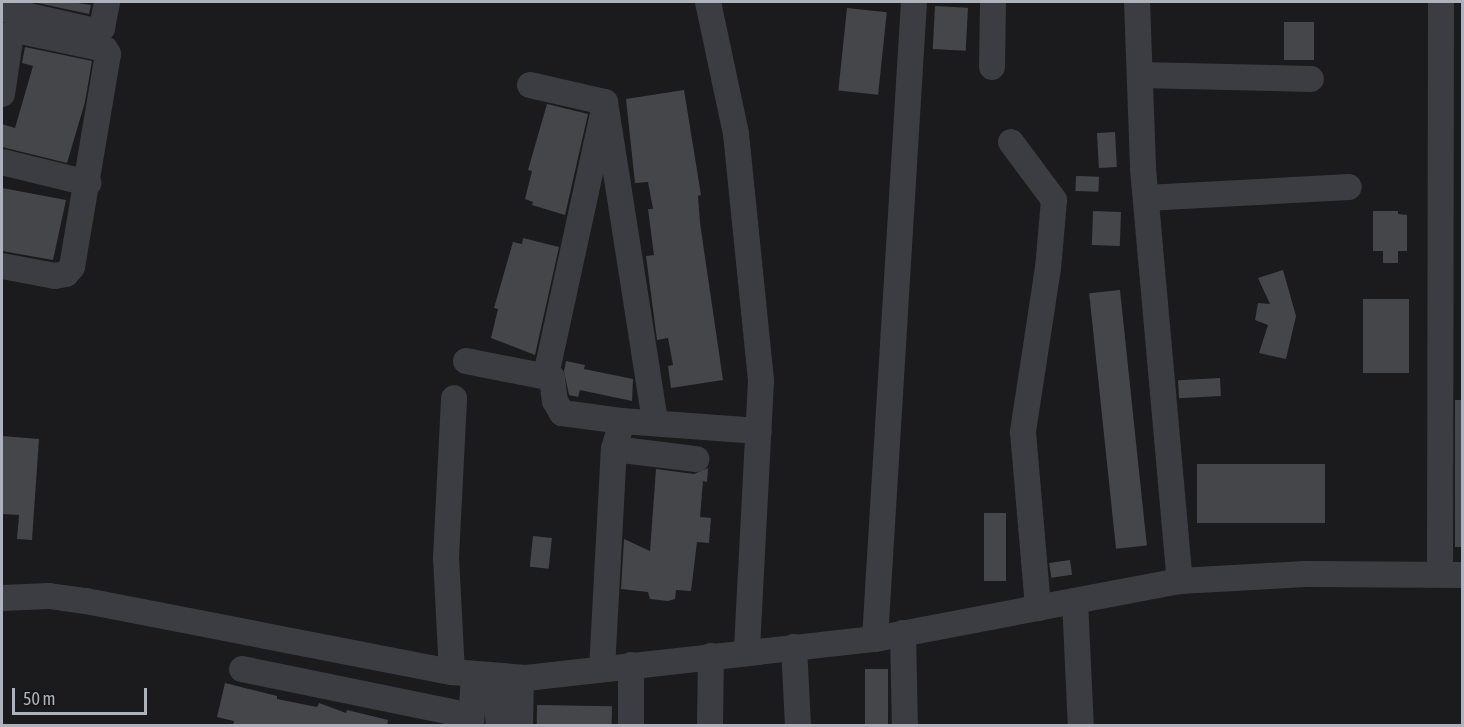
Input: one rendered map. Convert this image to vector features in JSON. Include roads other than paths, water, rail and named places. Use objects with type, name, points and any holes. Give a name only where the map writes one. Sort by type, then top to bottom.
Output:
[{"type":"street","points":[[8,2],[8,10],[12,12],[94,31],[102,28],[107,2]]},
{"type":"street","points":[[708,2],[736,134],[761,381],[747,652]]},
{"type":"street","points":[[875,639],[914,2]]},
{"type":"street","points":[[992,67],[993,2]]},
{"type":"street","points":[[1137,2],[1146,198],[1180,581]]},
{"type":"street","points":[[1441,2],[1457,56]]},
{"type":"street","points":[[2,598],[49,596],[86,601],[473,674],[521,678],[875,639],[1180,581],[1305,574],[1451,575],[1449,135],[1457,56],[1457,2]]},
{"type":"street","points":[[2,94],[11,34],[16,30],[105,49],[109,58],[75,260],[66,274],[56,276],[2,266]]},
{"type":"street","points":[[1140,75],[1311,80]]},
{"type":"street","points":[[530,85],[605,102]]},
{"type":"street","points":[[605,102],[655,423]]},
{"type":"street","points":[[546,375],[605,102]]},
{"type":"street","points":[[1449,135],[1456,188],[1462,195]]},
{"type":"street","points":[[1011,142],[1053,200],[1048,268],[1023,432],[1038,608]]},
{"type":"street","points":[[2,162],[88,183]]},
{"type":"street","points":[[1146,198],[1349,187]]},
{"type":"street","points":[[466,361],[552,378],[555,401],[562,412],[622,421],[759,431]]},
{"type":"street","points":[[454,398],[446,558],[473,674],[499,726]]},
{"type":"street","points":[[602,669],[614,449],[622,421]]},
{"type":"street","points":[[614,449],[696,459]]},
{"type":"street","points":[[1075,601],[1081,726]]},
{"type":"street","points":[[903,633],[905,726]]},
{"type":"street","points":[[794,647],[798,726]]},
{"type":"street","points":[[710,726],[711,656]]},
{"type":"street","points":[[631,665],[631,726]]},
{"type":"street","points":[[242,669],[471,721],[473,674]]},
{"type":"street","points":[[520,726],[521,678]]}]
